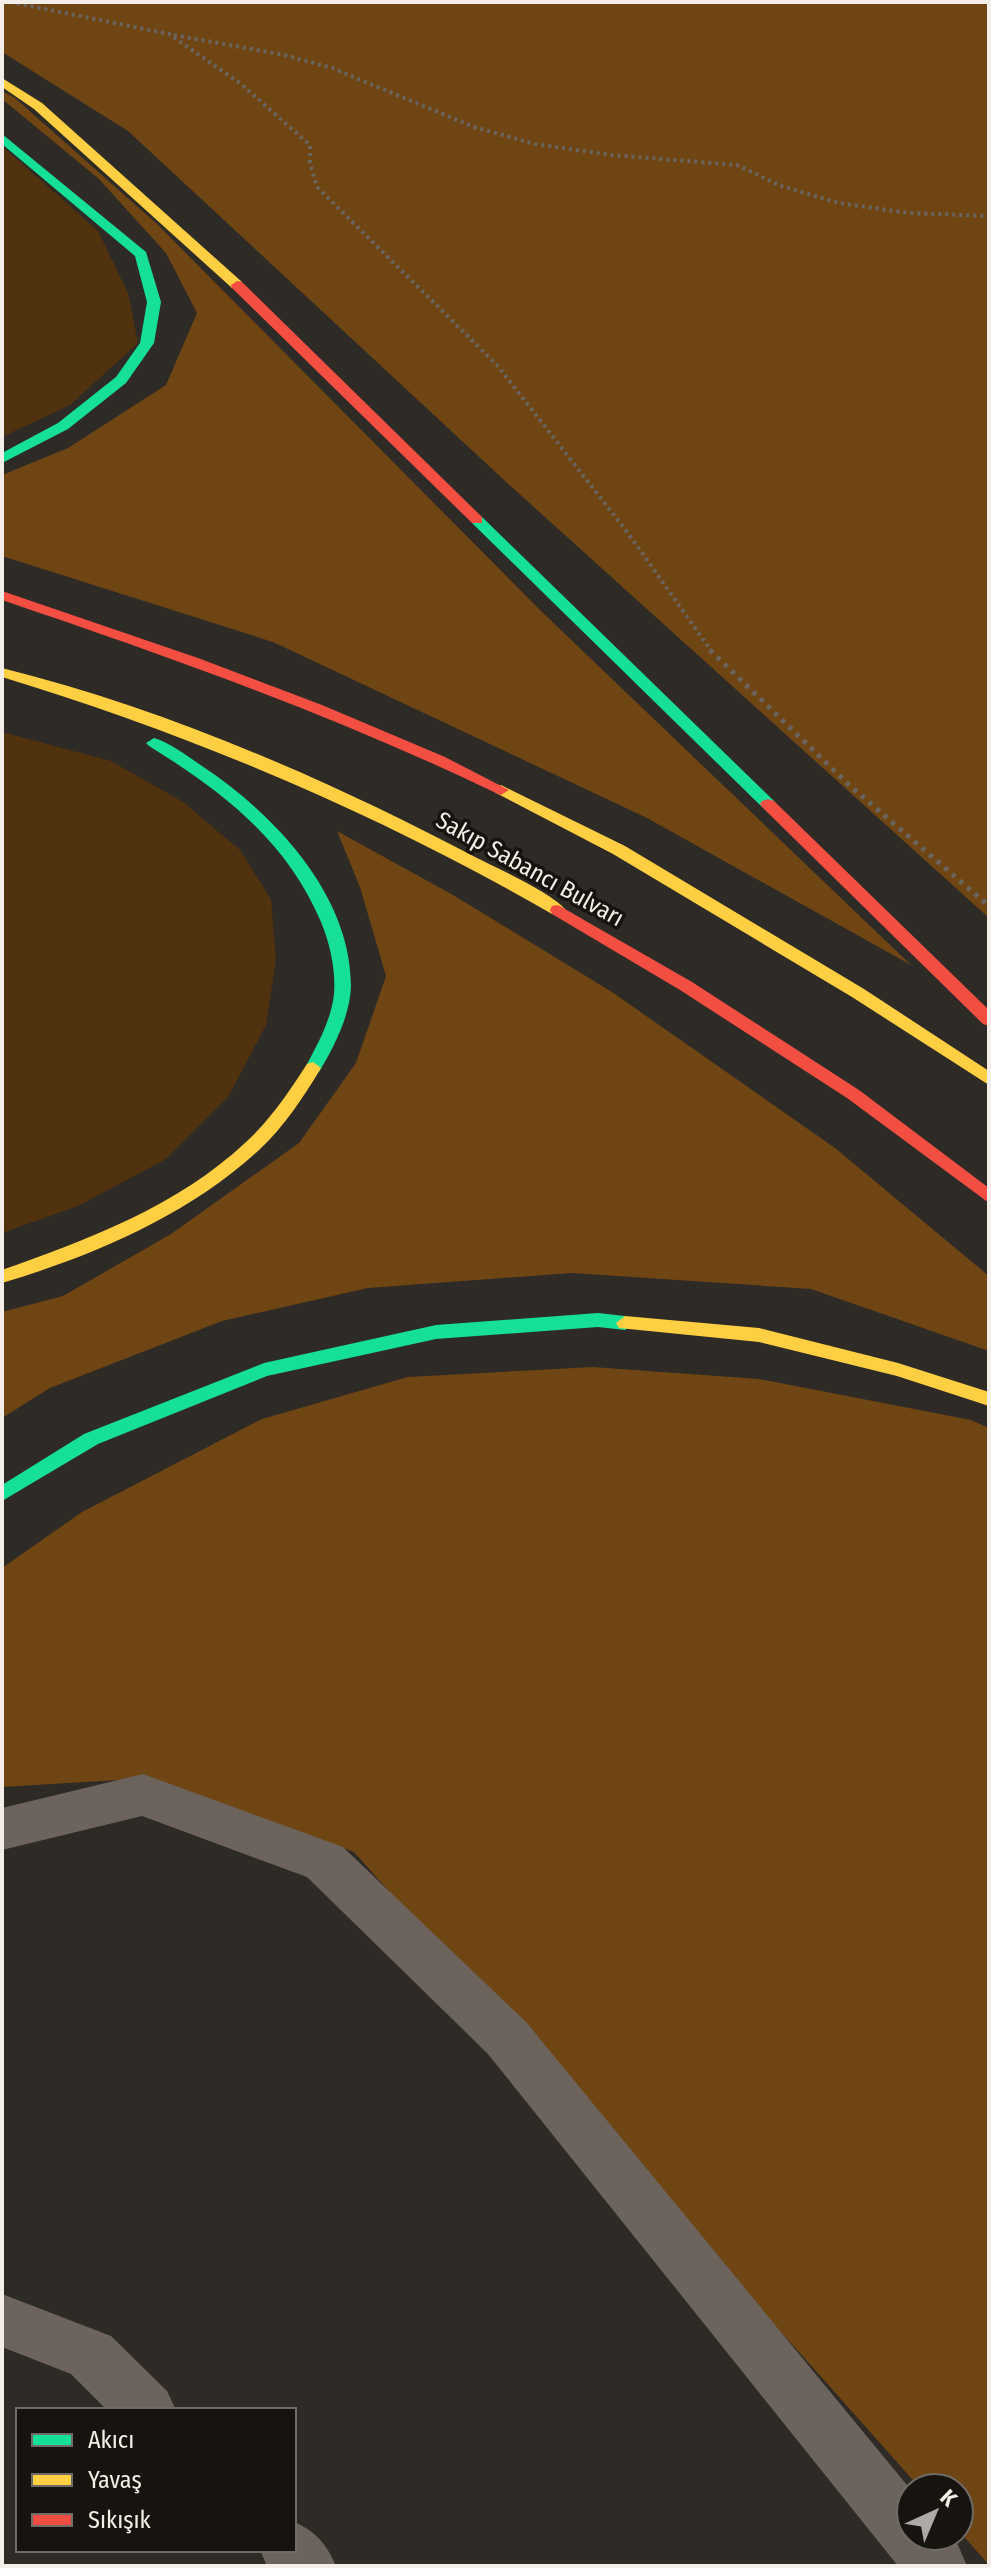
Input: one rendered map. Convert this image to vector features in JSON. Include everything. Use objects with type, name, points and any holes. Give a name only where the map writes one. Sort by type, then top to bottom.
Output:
[{"type":"main road","points":[[2,82],[38,106],[200,249],[989,1020]]},
{"type":"main road","points":[[2,138],[141,255],[154,302],[147,343],[121,380],[63,426],[2,459]]},
{"type":"main road","points":[[2,595],[228,671],[417,748],[619,850],[858,993],[989,1079]]},
{"type":"main road","name":"Sakıp Sabancı Bulvarı","points":[[2,672],[50,686],[235,753],[347,800],[494,872],[686,986],[853,1094],[989,1197]]},
{"type":"main road","points":[[2,1277],[66,1256],[139,1223],[208,1182],[268,1134],[302,1090],[327,1044],[342,987],[330,918],[301,861],[249,807],[181,758],[50,686]]},
{"type":"main road","points":[[2,1494],[91,1439],[264,1370],[436,1332],[598,1320],[759,1335],[898,1370],[989,1399]]},
{"type":"street","points":[[2,1829],[143,1795],[325,1862],[507,2038],[895,2516]]},
{"type":"street","points":[[2,2320],[91,2355],[145,2408]]},
{"type":"path","points":[[10,2],[284,55],[332,68],[474,127],[535,144],[611,155],[737,165],[781,186],[839,203],[909,213],[989,216]]},
{"type":"path","points":[[169,34],[241,84],[310,145],[310,163],[317,187],[497,365],[628,533],[714,655],[848,784],[989,906]]},
{"type":"shaded area","points":[[2,2],[989,2],[989,918],[504,480],[128,131],[2,52]]},
{"type":"shaded area","points":[[2,91],[15,98],[156,223],[541,611],[911,965],[647,818],[273,642],[2,556],[2,475],[68,448],[166,385],[197,313],[166,253],[99,179],[2,99]]},
{"type":"shaded area","points":[[2,146],[98,231],[128,293],[138,343],[70,405],[2,437]]},
{"type":"shaded area","points":[[2,732],[111,761],[183,802],[240,850],[271,899],[276,960],[266,1025],[228,1097],[166,1159],[78,1206],[2,1233]]},
{"type":"shaded area","points":[[337,831],[453,895],[612,992],[835,1148],[989,1276],[989,1351],[811,1289],[572,1273],[368,1288],[222,1321],[50,1388],[2,1418],[2,1312],[63,1296],[171,1234],[299,1143],[356,1063],[386,976],[360,887]]},
{"type":"shaded area","points":[[593,1367],[759,1379],[971,1420],[989,1428],[989,2565],[975,2549],[975,2472],[906,2472],[354,1852],[152,1778],[2,1787],[2,1568],[82,1512],[262,1419],[408,1377]]},
{"type":"traffic: fast","points":[[2,138],[141,255],[154,302],[147,343],[121,380],[63,426],[2,459]]},
{"type":"traffic: fast","points":[[477,520],[768,804]]},
{"type":"traffic: fast","points":[[154,743],[210,778],[260,819],[302,869],[318,897],[336,944],[342,986],[335,1023],[313,1068]]},
{"type":"traffic: fast","points":[[2,1494],[91,1439],[264,1370],[436,1332],[598,1320],[625,1323]]},
{"type":"traffic: slow","points":[[2,82],[38,106],[237,285]]},
{"type":"traffic: slow","points":[[2,672],[146,718],[288,773],[425,837],[558,910]]},
{"type":"traffic: slow","points":[[501,790],[619,850],[858,993],[989,1079]]},
{"type":"traffic: slow","points":[[2,1277],[137,1224],[218,1175],[254,1145],[286,1109],[313,1068]]},
{"type":"traffic: slow","points":[[625,1323],[759,1335],[898,1370],[989,1399]]},
{"type":"traffic: jam","points":[[237,285],[477,520]]},
{"type":"traffic: jam","points":[[2,595],[317,708],[501,790]]},
{"type":"traffic: jam","points":[[768,804],[989,1020]]},
{"type":"traffic: jam","points":[[558,910],[686,986],[853,1094],[989,1197]]}]
